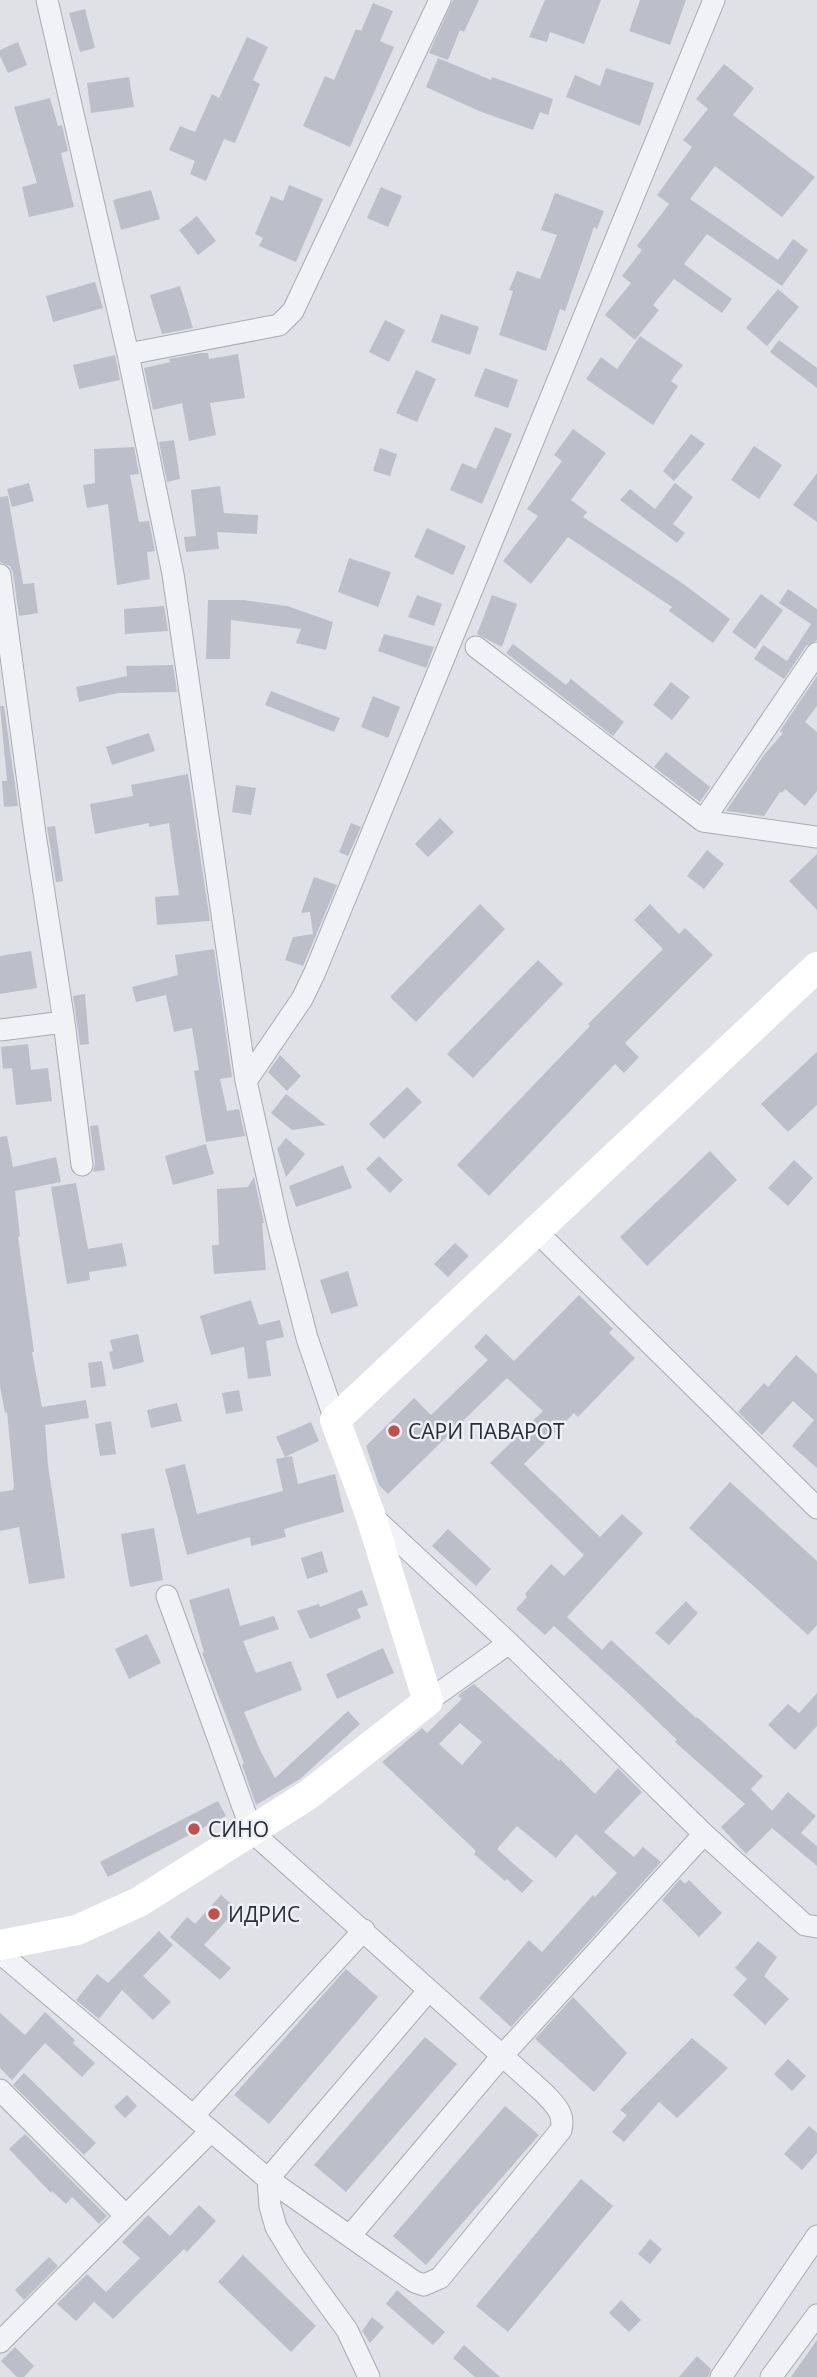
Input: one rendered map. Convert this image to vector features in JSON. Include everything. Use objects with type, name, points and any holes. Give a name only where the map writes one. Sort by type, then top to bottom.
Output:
[{"type":"street","points":[[47,0],[128,354],[173,574],[246,1081],[278,1225],[307,1338],[370,1514],[428,1701]]},
{"type":"street","points":[[128,354],[279,326],[290,316],[440,0]]},
{"type":"street","points":[[246,1081],[302,999],[315,972],[714,0]]},
{"type":"street","points":[[0,575],[82,1165]]},
{"type":"street","points":[[476,647],[703,821],[817,837]]},
{"type":"street","points":[[703,821],[817,653]]},
{"type":"street","points":[[335,1420],[817,967]]},
{"type":"street","points":[[0,1030],[64,1022]]},
{"type":"street","points":[[537,1232],[817,1508]]},
{"type":"street","points":[[370,1514],[509,1643],[705,1834],[805,1925],[817,1927]]},
{"type":"street","points":[[0,1953],[268,2179],[415,2282],[424,2285],[440,2278],[559,2134],[562,2126],[561,2114],[544,2093],[252,1832],[167,1596]]},
{"type":"street","points":[[0,1945],[77,1930],[139,1902],[307,1795],[428,1701],[509,1643]]},
{"type":"street","points":[[350,2236],[502,2056],[705,1834]]},
{"type":"street","points":[[193,2116],[364,1930]]},
{"type":"street","points":[[369,2377],[347,2330],[294,2257],[276,2227],[270,2206],[268,2179],[429,1990]]},
{"type":"street","points":[[0,2090],[126,2216]]},
{"type":"street","points":[[2,2335],[211,2131]]},
{"type":"street","points":[[721,2377],[817,2236]]},
{"type":"street","points":[[776,2375],[817,2315]]},
{"type":"building","points":[[453,0],[479,0],[464,32],[460,30],[448,60],[429,53]]},
{"type":"building","points":[[545,0],[601,0],[584,44],[550,32],[547,42],[529,37]]},
{"type":"building","points":[[640,0],[686,0],[670,45],[629,31]]},
{"type":"building","points":[[373,3],[393,11],[380,41],[394,47],[350,147],[303,126],[325,76],[334,80],[356,29],[361,31]]},
{"type":"building","points":[[85,9],[95,48],[80,52],[69,13]]},
{"type":"building","points":[[247,37],[268,47],[253,80],[260,84],[235,143],[224,139],[206,181],[190,174],[195,161],[169,150],[180,126],[195,132],[212,94],[219,98]]},
{"type":"building","points":[[18,42],[27,65],[8,73],[0,50]]},
{"type":"building","points":[[438,58],[491,80],[492,77],[553,99],[548,115],[540,112],[533,130],[479,111],[426,87]]},
{"type":"building","points":[[724,64],[754,88],[733,115],[815,177],[782,217],[715,166],[690,199],[778,260],[793,239],[808,250],[782,286],[707,234],[684,264],[732,299],[722,313],[674,279],[653,305],[659,310],[635,340],[605,315],[631,283],[622,276],[642,250],[637,246],[669,204],[657,195],[692,147],[683,140],[708,109],[696,99]]},
{"type":"building","points":[[606,68],[654,83],[640,126],[566,97],[575,75],[600,86]]},
{"type":"building","points":[[129,77],[134,107],[91,113],[87,83]]},
{"type":"building","points":[[50,98],[58,126],[62,125],[68,151],[61,153],[74,207],[29,217],[22,187],[37,183],[14,107]]},
{"type":"building","points":[[289,185],[323,199],[296,262],[259,246],[263,238],[255,234],[271,196],[283,201]]},
{"type":"building","points":[[381,187],[402,196],[388,227],[367,218]]},
{"type":"building","points":[[151,190],[160,219],[121,230],[113,200]]},
{"type":"building","points":[[555,193],[604,211],[597,229],[594,227],[565,311],[560,309],[546,351],[499,335],[513,291],[509,290],[517,271],[540,279],[557,235],[541,230]]},
{"type":"building","points":[[197,216],[216,241],[198,255],[179,230]]},
{"type":"building","points":[[95,282],[103,308],[53,322],[46,296]]},
{"type":"building","points":[[180,286],[193,328],[162,334],[150,295]]},
{"type":"building","points":[[778,289],[799,307],[767,346],[746,328]]},
{"type":"building","points":[[441,314],[479,327],[470,355],[431,342]]},
{"type":"building","points":[[385,320],[405,330],[389,362],[369,352]]},
{"type":"building","points":[[640,336],[683,365],[671,381],[678,386],[653,425],[586,379],[601,357],[617,369]]},
{"type":"building","points":[[779,340],[817,368],[817,388],[770,352]]},
{"type":"building","points":[[208,353],[209,359],[238,354],[245,398],[210,403],[216,435],[189,441],[182,403],[153,410],[144,368],[170,362],[169,359]]},
{"type":"building","points":[[115,355],[120,380],[79,389],[73,365]]},
{"type":"building","points":[[485,368],[518,380],[508,408],[474,396]]},
{"type":"building","points":[[416,370],[436,379],[417,422],[396,413]]},
{"type":"building","points":[[495,427],[512,434],[482,504],[450,490],[462,463],[476,469]]},
{"type":"building","points":[[573,429],[606,453],[571,500],[587,512],[583,517],[682,583],[730,619],[713,643],[669,611],[672,607],[568,537],[531,584],[503,561],[538,516],[527,509],[562,461],[554,455]]},
{"type":"building","points":[[691,434],[705,444],[674,481],[663,471]]},
{"type":"building","points":[[174,440],[180,479],[167,482],[159,442]]},
{"type":"building","points":[[754,446],[782,465],[759,499],[731,480]]},
{"type":"building","points":[[134,447],[139,474],[130,475],[139,522],[149,521],[155,551],[147,552],[150,579],[117,585],[108,504],[87,508],[83,485],[95,483],[94,449]]},
{"type":"building","points":[[380,448],[397,454],[390,476],[373,471]]},
{"type":"building","points":[[817,473],[817,522],[793,505]]},
{"type":"building","points":[[29,483],[34,501],[12,507],[7,489]]},
{"type":"building","points":[[675,483],[693,497],[673,524],[685,533],[677,543],[620,500],[630,489],[655,509]]},
{"type":"building","points":[[220,486],[224,513],[258,515],[257,534],[217,532],[219,549],[186,552],[184,537],[196,536],[191,490]]},
{"type":"building","points":[[8,496],[23,584],[34,583],[38,613],[19,616],[13,573],[10,566],[0,562],[0,497]]},
{"type":"building","points":[[427,528],[466,546],[453,575],[414,557]]},
{"type":"building","points":[[349,558],[391,572],[378,607],[338,592]]},
{"type":"building","points":[[788,589],[817,609],[817,640],[806,646],[784,679],[754,659],[763,645],[787,661],[811,624],[779,603]]},
{"type":"building","points":[[761,594],[783,610],[755,649],[732,632]]},
{"type":"building","points":[[417,595],[442,604],[434,626],[408,617]]},
{"type":"building","points":[[492,595],[517,604],[502,647],[477,634]]},
{"type":"building","points":[[208,600],[243,600],[287,606],[333,622],[326,650],[296,643],[301,629],[231,620],[230,659],[206,659]]},
{"type":"building","points":[[164,606],[168,631],[125,634],[124,609]]},
{"type":"building","points":[[384,634],[434,647],[426,668],[378,651]]},
{"type":"building","points":[[513,644],[566,685],[571,679],[624,722],[613,736],[506,653]]},
{"type":"building","points":[[173,665],[177,692],[118,693],[79,702],[76,687],[127,676],[126,666]]},
{"type":"building","points":[[817,676],[817,706],[805,722],[817,732],[817,791],[805,806],[785,789],[780,792],[764,816],[726,811],[764,755],[783,733],[780,731]]},
{"type":"building","points":[[671,682],[690,697],[672,720],[653,705]]},
{"type":"building","points":[[271,691],[340,718],[334,732],[265,705]]},
{"type":"building","points":[[373,696],[400,707],[388,738],[361,727]]},
{"type":"building","points":[[0,706],[4,706],[18,806],[4,807],[2,781],[7,781]]},
{"type":"building","points":[[149,733],[155,751],[112,765],[106,747]]},
{"type":"building","points":[[666,752],[710,787],[700,802],[654,767]]},
{"type":"building","points":[[188,774],[210,921],[157,925],[155,897],[179,895],[169,823],[149,827],[149,823],[95,834],[90,804],[133,796],[131,785]]},
{"type":"building","points":[[236,785],[256,788],[251,815],[232,812]]},
{"type":"building","points":[[440,818],[454,832],[428,857],[415,844]]},
{"type":"building","points":[[351,823],[361,827],[348,856],[339,852]]},
{"type":"building","points":[[55,826],[63,881],[56,882],[47,827]]},
{"type":"building","points":[[707,850],[724,864],[704,889],[687,876]]},
{"type":"building","points":[[817,854],[817,910],[789,881]]},
{"type":"building","points":[[314,877],[337,885],[303,966],[285,960],[293,937],[313,934],[310,912],[301,913]]},
{"type":"building","points":[[480,904],[505,929],[416,1022],[390,997]]},
{"type":"building","points":[[650,904],[679,934],[685,928],[713,955],[625,1043],[639,1057],[624,1073],[615,1064],[489,1196],[457,1165],[590,1026],[588,1024],[663,949],[634,920]]},
{"type":"building","points":[[214,949],[232,1077],[220,1079],[227,1111],[239,1109],[245,1136],[206,1142],[194,1071],[199,1070],[192,1028],[174,1032],[166,995],[136,1002],[132,987],[178,975],[175,955]]},
{"type":"building","points":[[31,951],[37,988],[0,994],[0,956]]},
{"type":"building","points":[[538,960],[563,984],[473,1078],[447,1054]]},
{"type":"building","points":[[85,994],[89,1044],[80,1045],[73,996]]},
{"type":"building","points":[[28,1044],[31,1070],[48,1068],[52,1101],[16,1105],[12,1068],[3,1069],[1,1047]]},
{"type":"building","points":[[817,1052],[817,1105],[788,1132],[761,1104]]},
{"type":"building","points":[[280,1055],[301,1076],[287,1091],[268,1072]]},
{"type":"building","points":[[407,1087],[422,1102],[384,1139],[369,1124]]},
{"type":"building","points":[[286,1094],[326,1125],[292,1130],[271,1113]]},
{"type":"building","points":[[98,1125],[105,1170],[93,1172],[95,1163],[90,1126]]},
{"type":"building","points":[[7,1136],[13,1167],[56,1157],[61,1182],[15,1191],[32,1352],[42,1407],[86,1400],[89,1418],[45,1425],[48,1465],[65,1578],[29,1584],[19,1527],[0,1531],[0,1492],[13,1490],[14,1486],[7,1412],[5,1413],[0,1386],[0,1137]]},
{"type":"building","points":[[286,1138],[305,1154],[286,1177],[277,1149]]},
{"type":"building","points":[[206,1144],[214,1174],[173,1185],[165,1156]]},
{"type":"building","points":[[710,1151],[737,1180],[647,1266],[620,1237]]},
{"type":"building","points":[[379,1156],[403,1180],[390,1193],[366,1169]]},
{"type":"building","points":[[794,1160],[813,1178],[788,1206],[768,1188]]},
{"type":"building","points":[[343,1165],[352,1188],[296,1207],[289,1186]]},
{"type":"building","points":[[254,1177],[264,1223],[266,1270],[214,1274],[212,1245],[219,1245],[217,1189],[248,1187]]},
{"type":"building","points":[[76,1183],[88,1249],[122,1243],[127,1266],[89,1272],[90,1280],[67,1284],[51,1187]]},
{"type":"building","points":[[455,1243],[469,1256],[448,1277],[434,1264]]},
{"type":"building","points":[[348,1271],[358,1306],[331,1314],[320,1280]]},
{"type":"building","points":[[579,1295],[613,1329],[609,1333],[635,1358],[578,1417],[574,1413],[524,1464],[600,1537],[622,1514],[643,1533],[567,1617],[602,1650],[611,1640],[763,1776],[751,1789],[772,1811],[788,1792],[816,1816],[801,1833],[817,1846],[817,1866],[772,1828],[746,1854],[721,1827],[745,1804],[675,1742],[677,1740],[554,1626],[545,1635],[516,1609],[527,1597],[525,1594],[551,1564],[564,1576],[584,1555],[490,1463],[543,1411],[507,1378],[388,1494],[379,1485],[366,1446],[414,1398],[431,1415],[488,1360],[474,1347],[486,1334],[514,1361]]},
{"type":"building","points":[[251,1300],[259,1325],[280,1320],[284,1337],[266,1341],[271,1376],[248,1379],[244,1347],[211,1355],[200,1316]]},
{"type":"building","points":[[138,1334],[144,1362],[113,1370],[109,1352],[113,1351],[110,1340]]},
{"type":"building","points":[[796,1355],[817,1374],[817,1468],[792,1446],[814,1420],[793,1401],[762,1435],[738,1412],[764,1383],[768,1387]]},
{"type":"building","points":[[102,1361],[106,1386],[91,1388],[88,1363]]},
{"type":"building","points":[[239,1390],[243,1411],[226,1414],[222,1393]]},
{"type":"building","points":[[177,1403],[182,1421],[151,1428],[147,1410]]},
{"type":"building","points":[[111,1421],[116,1454],[100,1456],[95,1424]]},
{"type":"building","points":[[311,1422],[319,1441],[285,1457],[276,1437]]},
{"type":"building","points":[[292,1456],[298,1484],[335,1474],[344,1512],[284,1529],[286,1537],[251,1546],[250,1537],[187,1555],[165,1469],[185,1464],[197,1514],[283,1491],[276,1459]]},
{"type":"building","points":[[730,1482],[817,1561],[817,1625],[808,1635],[689,1528]]},
{"type":"building","points":[[154,1528],[163,1580],[130,1587],[121,1534]]},
{"type":"building","points":[[448,1529],[491,1569],[476,1586],[432,1546]]},
{"type":"building","points":[[322,1551],[328,1572],[307,1579],[301,1558]]},
{"type":"building","points":[[229,1588],[240,1626],[274,1616],[279,1629],[243,1641],[256,1673],[291,1661],[302,1690],[244,1712],[275,1778],[348,1711],[360,1724],[300,1779],[256,1805],[242,1765],[244,1763],[202,1653],[204,1652],[189,1600]]},
{"type":"building","points":[[362,1590],[368,1605],[357,1609],[361,1618],[310,1639],[297,1611],[319,1604],[320,1607]]},
{"type":"building","points":[[686,1601],[698,1613],[669,1645],[655,1633]]},
{"type":"building","points":[[147,1634],[161,1663],[129,1679],[115,1649]]},
{"type":"building","points":[[383,1648],[394,1673],[337,1699],[326,1674]]},
{"type":"building","points":[[474,1684],[559,1761],[560,1759],[595,1794],[618,1768],[642,1792],[604,1832],[634,1857],[643,1847],[661,1862],[511,2027],[479,1998],[529,1940],[542,1952],[593,1895],[595,1897],[617,1873],[576,1834],[556,1858],[517,1826],[497,1849],[533,1881],[522,1893],[474,1854],[476,1851],[382,1762],[422,1728],[427,1733],[462,1699],[458,1696]],"holes":[[[460,1723],[482,1742],[462,1765],[439,1744]]]},
{"type":"building","points":[[817,1693],[817,1726],[795,1750],[768,1725],[788,1704],[799,1713]]},
{"type":"building","points":[[218,1801],[226,1816],[108,1877],[100,1862]]},
{"type":"building","points":[[680,1879],[685,1884],[689,1880],[722,1913],[699,1937],[662,1900]]},
{"type":"building","points":[[221,1895],[237,1909],[204,1945],[231,1968],[220,1980],[170,1937],[187,1917],[195,1924]]},
{"type":"building","points":[[159,1931],[173,1945],[143,1976],[171,2002],[153,2020],[122,1990],[99,2019],[76,2000],[97,1974],[108,1983]]},
{"type":"building","points":[[758,1941],[777,1957],[764,1976],[789,1999],[765,2025],[733,1995],[747,1979],[735,1968]]},
{"type":"building","points":[[346,1969],[378,1997],[269,2124],[234,2095]]},
{"type":"building","points":[[573,1997],[627,2053],[594,2092],[535,2039]]},
{"type":"building","points":[[45,2012],[95,2063],[82,2077],[45,2043],[12,2080],[0,2068],[0,2013],[25,2035]]},
{"type":"building","points":[[425,2037],[457,2064],[346,2192],[314,2165]]},
{"type":"building","points":[[692,2038],[728,2068],[677,2118],[659,2102],[624,2142],[612,2132],[627,2115],[620,2110]]},
{"type":"building","points":[[788,2059],[806,2076],[792,2091],[774,2074]]},
{"type":"building","points":[[24,2073],[96,2143],[84,2155],[13,2085]]},
{"type":"building","points":[[127,2095],[137,2106],[125,2118],[114,2107]]},
{"type":"building","points":[[505,2106],[539,2135],[426,2265],[393,2236]]},
{"type":"building","points":[[809,2126],[817,2133],[817,2153],[802,2170],[784,2154]]},
{"type":"building","points":[[25,2134],[107,2216],[99,2224],[72,2197],[66,2204],[52,2191],[51,2193],[9,2149]]},
{"type":"building","points":[[581,2179],[613,2206],[508,2332],[476,2306]]},
{"type":"building","points":[[199,2205],[216,2221],[187,2252],[184,2249],[113,2319],[94,2302],[76,2321],[57,2304],[87,2274],[106,2292],[140,2258],[122,2242],[148,2215],[170,2236]]},
{"type":"building","points":[[650,2239],[662,2249],[650,2264],[638,2254]]},
{"type":"building","points":[[243,2255],[316,2326],[291,2352],[218,2282]]},
{"type":"building","points":[[49,2257],[58,2266],[24,2300],[15,2290]]},
{"type":"building","points":[[397,2290],[445,2332],[433,2345],[386,2304]]},
{"type":"building","points":[[621,2300],[641,2320],[629,2332],[609,2313]]},
{"type":"building","points":[[372,2317],[384,2327],[370,2343],[362,2331]]},
{"type":"building","points":[[817,2340],[817,2377],[791,2377]]},
{"type":"building","points":[[464,2345],[500,2377],[475,2377],[453,2358]]},
{"type":"building","points":[[15,2347],[34,2366],[24,2377],[17,2377],[1,2361]]},
{"type":"building","points":[[697,2356],[711,2369],[708,2377],[679,2377]]},
{"type":"place","name":"САРИ ПАВАРОТ","points":[[394,1431]]},
{"type":"place","name":"СИНО","points":[[194,1829]]},
{"type":"place","name":"ИДРИС","points":[[214,1914]]}]
